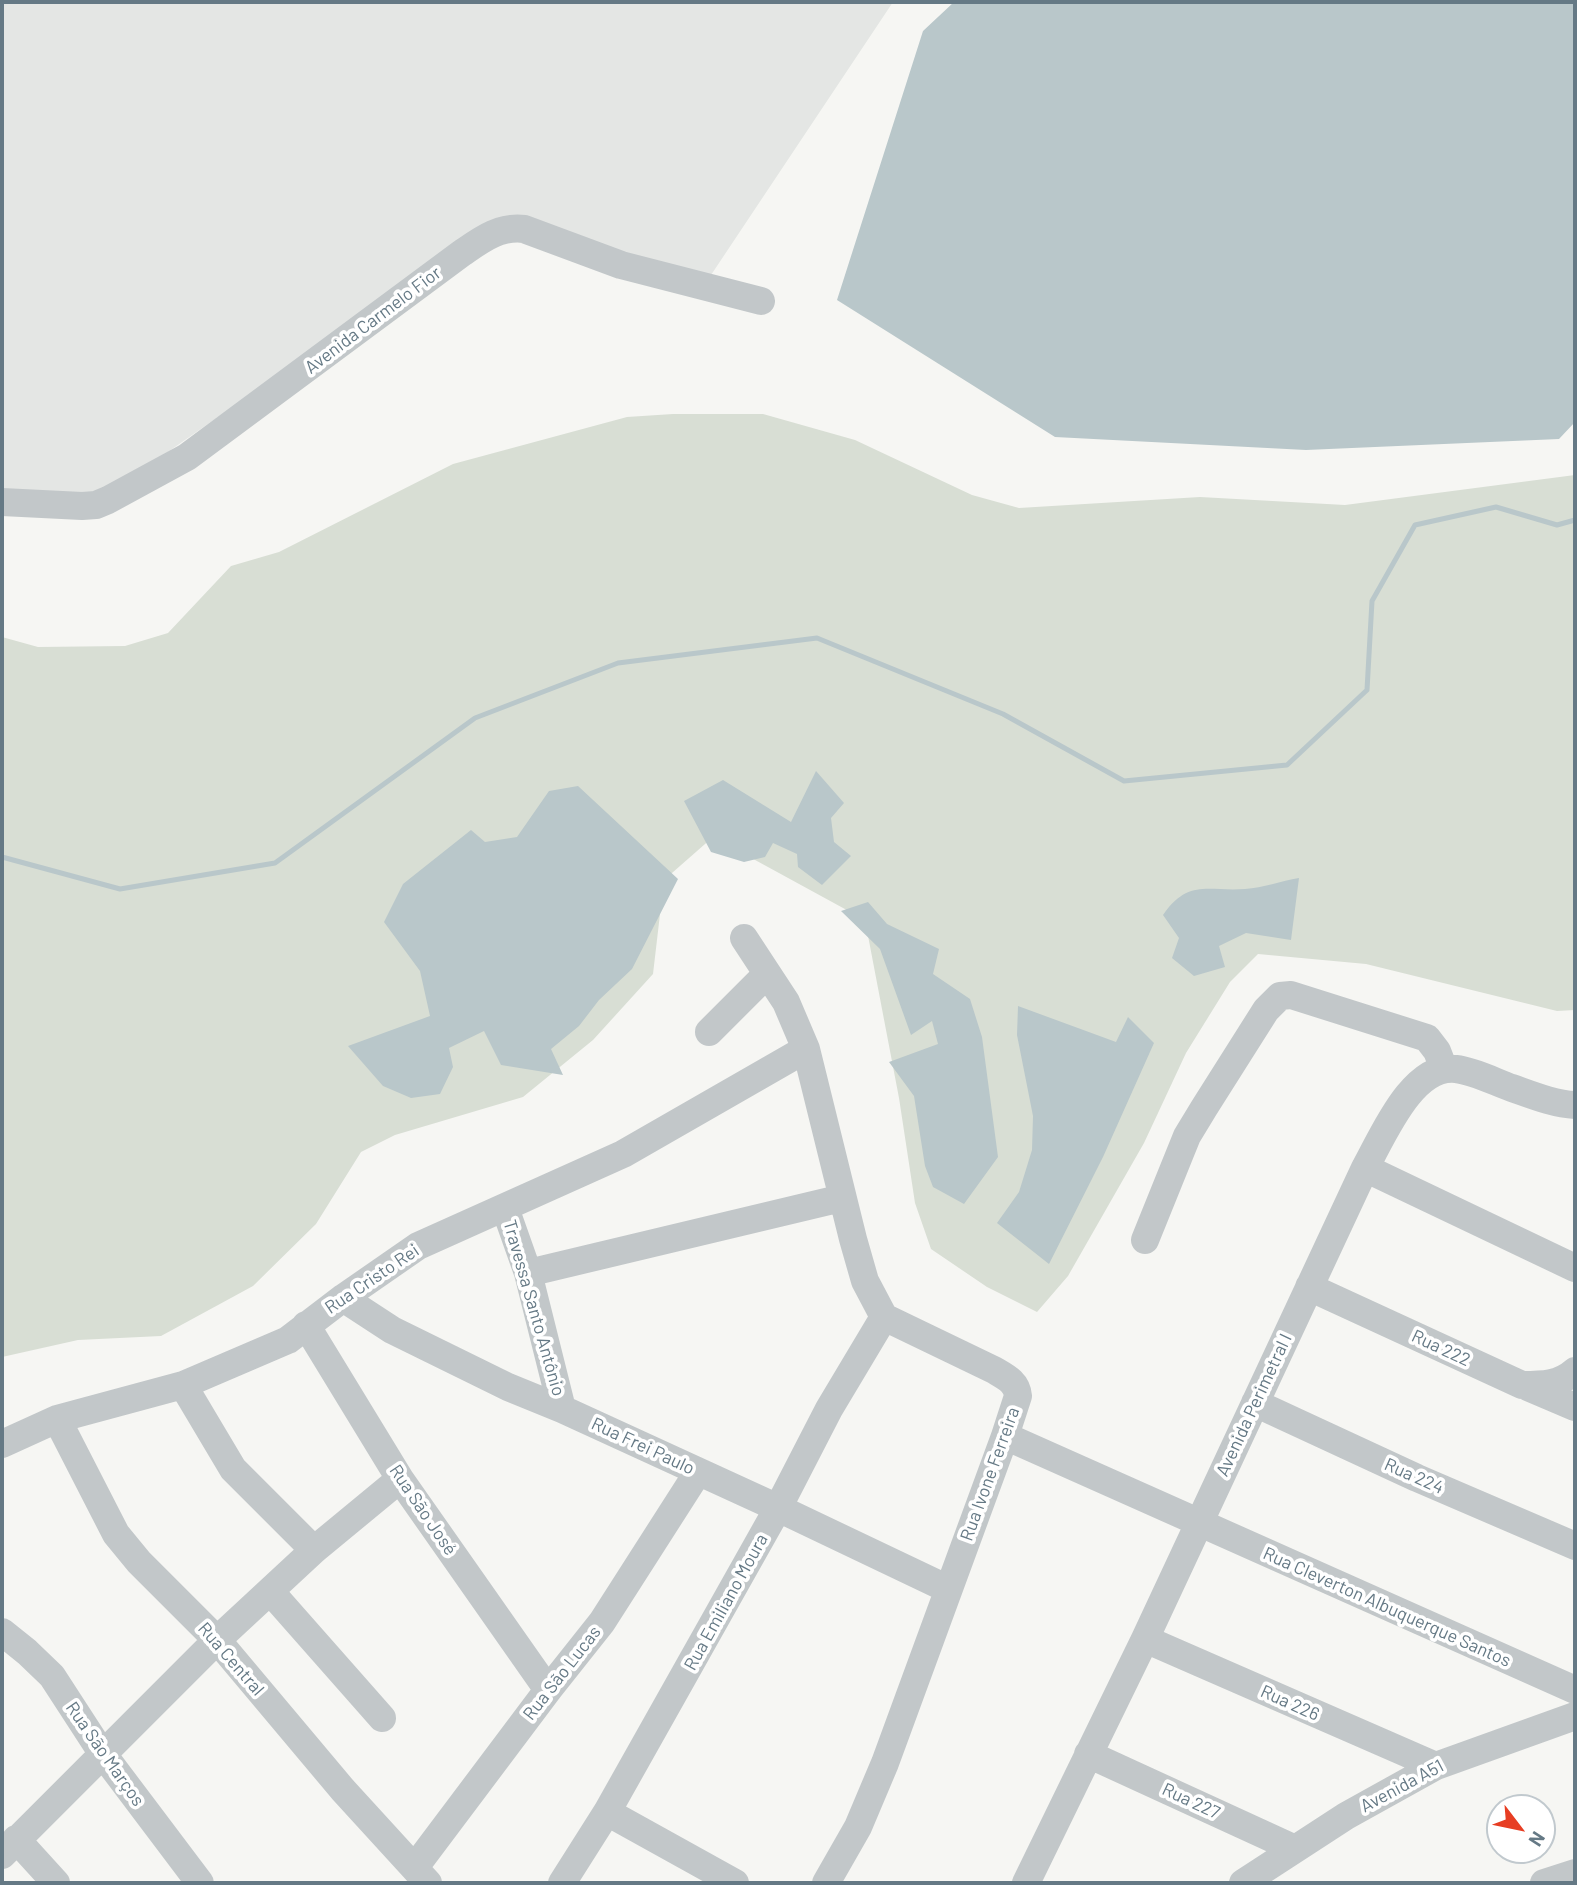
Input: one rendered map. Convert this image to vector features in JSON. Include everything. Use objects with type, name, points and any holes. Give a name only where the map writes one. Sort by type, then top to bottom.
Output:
[{"type":"street","name":"Avenida Carmelo Fior","points":[[2,502],[96,505],[119,494],[187,457],[462,253],[488,236],[507,229],[524,229],[621,265],[761,301]]},
{"type":"street","points":[[744,938],[786,1002],[806,1049],[865,1281],[884,1317]]},
{"type":"street","points":[[709,1032],[767,974]]},
{"type":"street","points":[[1144,1240],[1187,1136],[1266,1010],[1280,996],[1291,995],[1427,1038],[1454,1070],[1575,1124]]},
{"type":"street","name":"Rua Cristo Rei","points":[[2,1444],[57,1419],[183,1385],[288,1340],[418,1246],[623,1154],[806,1049]]},
{"type":"street","points":[[1454,1070],[1538,1097],[1575,1105]]},
{"type":"street","name":"Avenida Perimetral I","points":[[1026,1883],[1365,1168],[1405,1099],[1418,1083],[1428,1075],[1454,1070]]},
{"type":"street","points":[[1365,1168],[1575,1268]]},
{"type":"street","points":[[528,1273],[842,1198]]},
{"type":"street","name":"Travessa Santo Antônio","points":[[505,1208],[528,1273],[562,1409]]},
{"type":"street","name":"Rua 222","points":[[1309,1287],[1522,1385],[1549,1385],[1562,1381],[1575,1371]]},
{"type":"street","name":"Rua Frei Paulo","points":[[343,1298],[392,1329],[508,1387],[778,1508],[948,1589]]},
{"type":"street","name":"Rua Ivone Ferreira","points":[[826,1883],[870,1801],[1018,1396],[1015,1384],[994,1370],[884,1317]]},
{"type":"street","name":"Rua Emiliano Moura","points":[[562,1883],[607,1812],[778,1508],[829,1409],[884,1317]]},
{"type":"street","name":"Rua São José","points":[[306,1325],[400,1479],[548,1690]]},
{"type":"street","points":[[183,1385],[233,1469],[314,1550]]},
{"type":"street","points":[[1522,1385],[1575,1407]]},
{"type":"street","name":"Rua 224","points":[[1255,1403],[1417,1478],[1573,1540]]},
{"type":"street","name":"Rua Central","points":[[57,1419],[116,1534],[139,1562],[217,1640],[343,1790],[422,1875]]},
{"type":"street","name":"Rua Cleverton Albuquerque Santos","points":[[1005,1436],[1575,1690]]},
{"type":"street","name":"Rua São Lucas","points":[[422,1875],[548,1690],[602,1622],[698,1472]]},
{"type":"street","points":[[56,1883],[9,1847],[217,1640],[314,1550],[400,1479]]},
{"type":"street","points":[[270,1591],[382,1718]]},
{"type":"street","name":"Rua São Marços","points":[[2,1632],[52,1676],[102,1753],[200,1883]]},
{"type":"street","name":"Rua 226","points":[[1144,1639],[1436,1766]]},
{"type":"street","name":"Avenida A51","points":[[1243,1883],[1293,1848],[1436,1766],[1575,1716]]},
{"type":"street","name":"Rua 227","points":[[1088,1754],[1293,1848]]},
{"type":"street","points":[[607,1812],[735,1883]]},
{"type":"street","points":[[1544,1883],[1575,1873]]},
{"type":"shaded area","points":[[2,2],[893,2],[707,281],[491,227],[93,504],[2,493]]},
{"type":"shaded area","points":[[954,2],[1575,2],[1575,422],[1559,439],[1306,450],[1055,437],[837,300],[923,31]]},
{"type":"shaded area","points":[[763,414],[855,440],[972,495],[1019,508],[1200,497],[1345,505],[1575,475],[1575,1010],[1557,1011],[1366,964],[1258,954],[1230,982],[1186,1053],[1144,1143],[1068,1276],[1037,1312],[987,1287],[931,1249],[915,1203],[899,1098],[865,920],[713,837],[664,880],[653,974],[593,1040],[523,1097],[395,1135],[361,1152],[316,1224],[253,1286],[161,1336],[78,1340],[2,1357],[2,637],[38,647],[125,646],[168,633],[231,566],[279,552],[453,464],[627,417]]},
{"type":"shaded area","points":[[816,771],[844,803],[831,818],[834,842],[851,856],[822,885],[798,867],[797,854],[773,843],[765,857],[744,862],[711,852],[684,801],[723,780],[791,822]]},
{"type":"shaded area","points":[[578,786],[678,879],[632,969],[599,1000],[579,1026],[551,1049],[563,1075],[501,1065],[484,1031],[449,1048],[453,1067],[440,1094],[411,1098],[383,1086],[348,1046],[430,1016],[420,971],[384,922],[403,884],[471,830],[485,842],[517,837],[549,791]]},
{"type":"shaded area","points":[[1299,878],[1291,940],[1246,933],[1219,946],[1225,967],[1194,976],[1172,958],[1179,938],[1163,915],[1172,903],[1182,896],[1200,889],[1252,888]]},
{"type":"shaded area","points":[[868,902],[887,924],[939,949],[933,974],[970,999],[982,1037],[998,1157],[964,1204],[933,1187],[925,1166],[914,1096],[889,1062],[938,1044],[932,1021],[911,1035],[880,949],[841,911]]},
{"type":"shaded area","points":[[1018,1006],[1116,1042],[1128,1017],[1154,1043],[1103,1157],[1049,1264],[997,1223],[1019,1192],[1032,1150],[1033,1116],[1017,1035]]},
{"type":"waterway","points":[[2,857],[120,889],[275,863],[475,718],[618,663],[817,638],[1003,714],[1124,781],[1287,765],[1367,690],[1372,601],[1415,525],[1496,507],[1557,525],[1575,520]]}]
